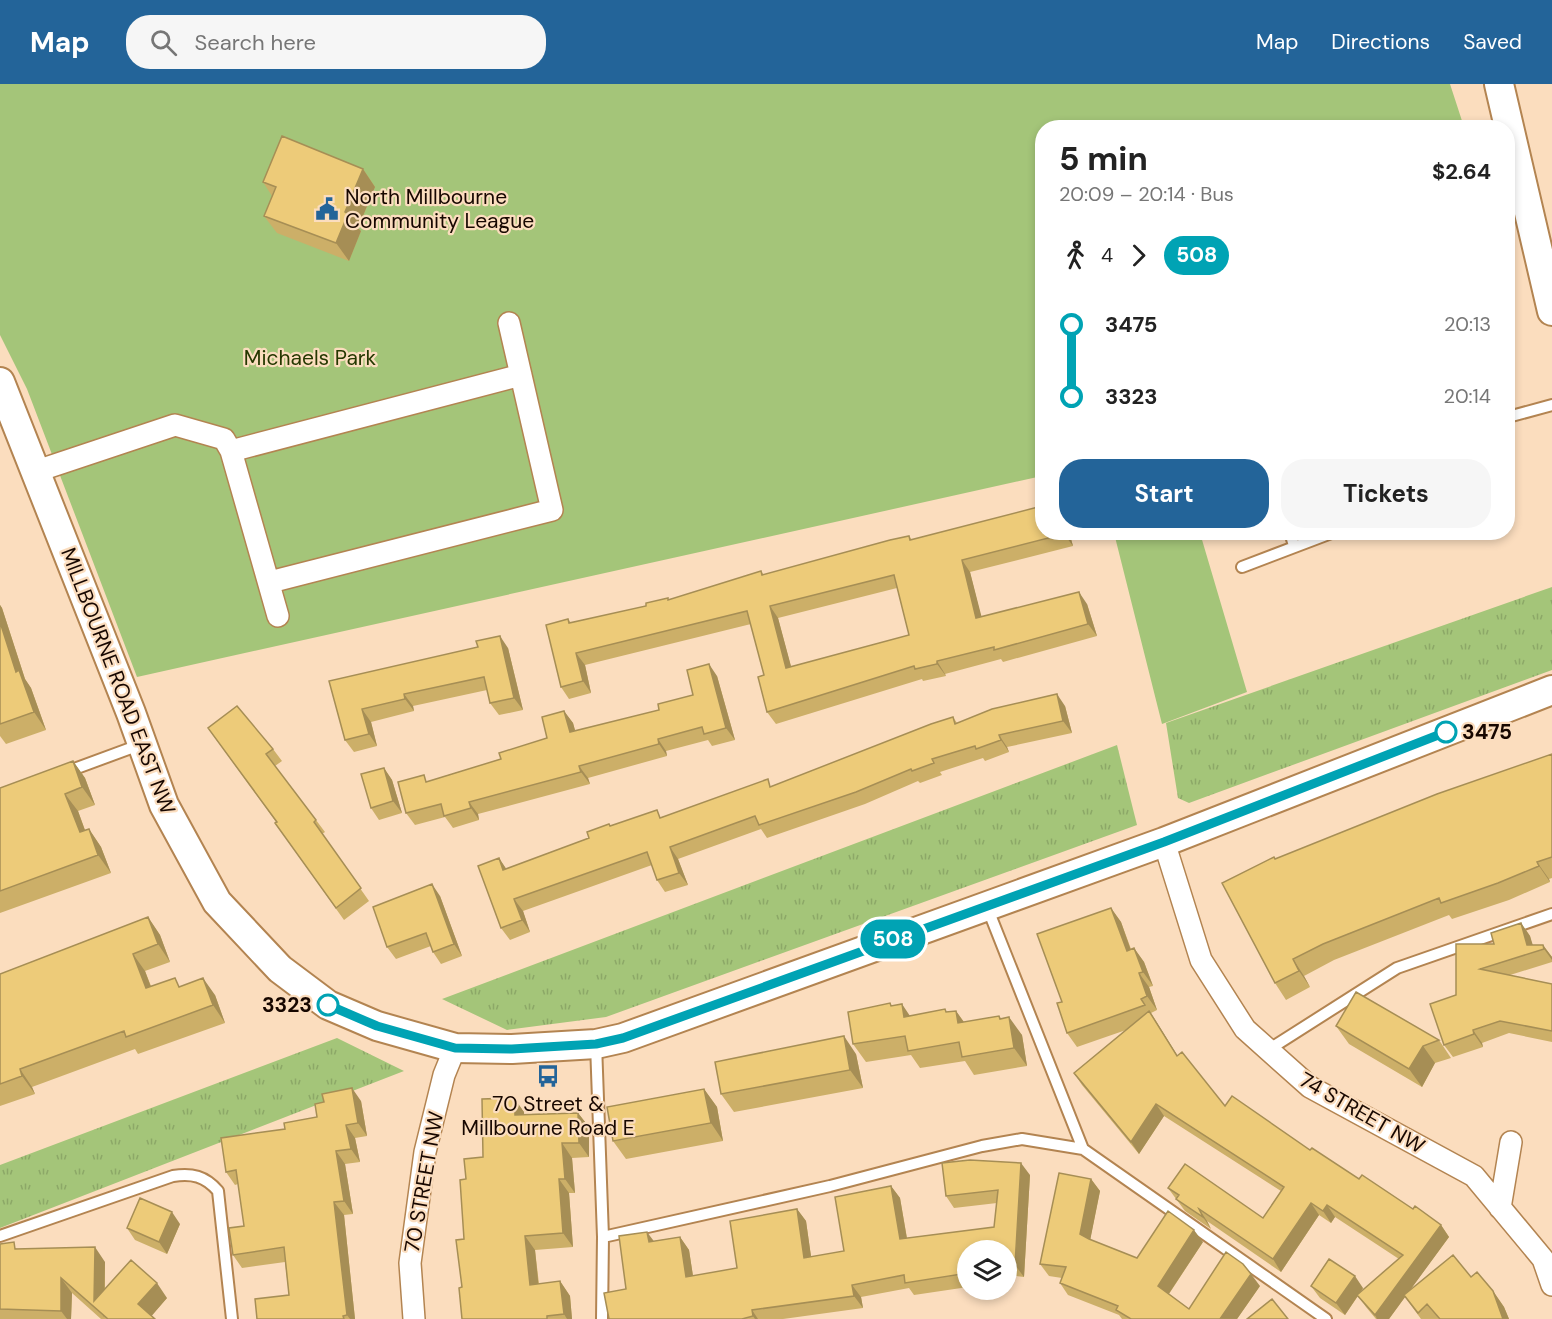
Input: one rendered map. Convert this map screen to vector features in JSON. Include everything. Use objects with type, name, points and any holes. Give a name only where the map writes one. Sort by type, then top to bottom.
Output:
[{"type":"street","points":[[1499,84],[1507,120]]},
{"type":"street","points":[[1515,153],[1552,311]]},
{"type":"street","points":[[270,582],[552,510],[508,323]]},
{"type":"street","points":[[231,452],[520,375]]},
{"type":"street","name":"MILLBOURNE ROAD EAST NW","points":[[0,382],[37,471],[164,805],[217,902],[280,969],[328,1005],[377,1026],[455,1048],[512,1049],[596,1044],[623,1038],[1164,842],[1552,690]]},
{"type":"street","points":[[37,471],[175,425],[224,440],[231,452],[278,616]]},
{"type":"street","name":"74 STREET NW","points":[[1164,842],[1201,960],[1245,1029],[1310,1087],[1474,1176],[1543,1259],[1552,1285]]},
{"type":"street","name":"70 STREET NW","points":[[414,1319],[410,1263],[425,1152],[444,1075],[455,1048]]},
{"type":"street","points":[[1500,1208],[1511,1142]]},
{"type":"lane","points":[[1515,415],[1552,405]]},
{"type":"lane","points":[[1292,540],[1294,546]]},
{"type":"lane","points":[[1242,567],[1311,540]]},
{"type":"lane","points":[[55,777],[142,744]]},
{"type":"lane","points":[[986,905],[1083,1149]]},
{"type":"lane","points":[[1268,1050],[1397,968],[1552,914]]},
{"type":"lane","points":[[596,1044],[603,1237],[602,1319]]},
{"type":"lane","points":[[603,1237],[830,1185],[982,1146],[1022,1139],[1083,1149],[1326,1319]]},
{"type":"lane","points":[[0,1236],[173,1176],[185,1174],[199,1176],[209,1181],[218,1191],[232,1319]]},
{"type":"green space","name":"Michaels Park","points":[[0,84],[1450,84],[1462,120],[1035,120],[1035,478],[137,677],[27,389],[0,335]]},
{"type":"green space","points":[[1116,540],[1202,540],[1247,692],[1162,724]]},
{"type":"green space","points":[[1552,587],[1552,670],[1189,803],[1178,798],[1166,723]]},
{"type":"green space","points":[[1117,745],[1137,825],[606,1017],[507,1030],[442,999]]},
{"type":"green space","points":[[337,1038],[404,1071],[0,1228],[0,1165]]},
{"type":"building","name":"North Millbourne Community League","points":[[282,136],[363,169],[345,212],[348,214],[336,243],[264,216],[276,187],[263,182]]},
{"type":"building","points":[[1035,508],[1035,540],[1040,540],[962,560],[976,618],[1079,592],[1088,624],[994,650],[994,647],[937,661],[937,664],[915,669],[914,666],[767,712],[758,677],[764,675],[747,611],[576,653],[583,681],[561,687],[546,625],[568,619],[569,623],[646,606],[646,603],[668,598],[668,600],[761,571],[762,575],[909,536],[910,540]],"holes":[[[894,575],[909,635],[786,668],[770,606]]]},
{"type":"building","points":[[0,622],[16,672],[19,670],[34,712],[0,724]]},
{"type":"building","points":[[500,636],[514,698],[490,703],[484,677],[404,694],[405,699],[362,709],[369,734],[345,740],[329,681],[478,647],[476,641]]},
{"type":"building","points":[[709,664],[726,728],[704,734],[702,727],[658,739],[659,744],[579,766],[581,772],[469,802],[471,808],[444,816],[441,804],[406,813],[398,782],[424,775],[426,782],[501,759],[499,753],[547,738],[542,717],[564,711],[570,732],[659,710],[658,704],[693,695],[687,670]]},
{"type":"building","points":[[1057,694],[1063,721],[999,735],[1001,740],[976,749],[975,746],[932,759],[934,763],[912,771],[911,769],[856,792],[759,825],[755,816],[670,847],[679,873],[657,880],[647,852],[514,899],[522,920],[501,928],[478,866],[499,858],[503,870],[589,838],[587,832],[609,824],[610,826],[657,810],[660,818],[768,779],[770,787],[931,724],[953,717],[955,724],[992,709]]},
{"type":"building","points":[[237,706],[273,749],[266,754],[316,820],[314,822],[361,888],[336,908],[208,728]]},
{"type":"building","points":[[1552,754],[1552,857],[1537,862],[1539,866],[1498,883],[1441,903],[1439,898],[1323,944],[1293,959],[1299,971],[1275,983],[1222,883],[1274,857],[1275,859],[1437,794]]},
{"type":"building","points":[[73,761],[82,787],[65,794],[80,832],[89,829],[98,855],[0,891],[0,788]]},
{"type":"building","points":[[384,768],[393,801],[371,808],[361,774]]},
{"type":"building","points":[[432,884],[454,944],[433,952],[426,933],[387,947],[373,907]]},
{"type":"building","points":[[1111,908],[1127,951],[1134,948],[1143,972],[1139,973],[1147,996],[1141,999],[1145,1005],[1067,1033],[1057,1003],[1062,1002],[1037,934]]},
{"type":"building","points":[[148,917],[158,944],[133,954],[146,988],[175,978],[179,987],[203,978],[213,1005],[126,1037],[124,1031],[20,1069],[22,1076],[0,1084],[0,974]]},
{"type":"building","points":[[1521,923],[1527,945],[1543,945],[1544,949],[1480,969],[1552,984],[1552,1031],[1500,1021],[1473,1030],[1474,1034],[1444,1045],[1430,1004],[1456,995],[1456,944],[1494,944],[1491,933]]},
{"type":"building","points":[[1356,992],[1439,1040],[1423,1046],[1409,1069],[1336,1026]]},
{"type":"building","points":[[890,1003],[891,1006],[902,1004],[904,1017],[945,1009],[946,1012],[956,1011],[958,1023],[999,1016],[1000,1019],[1009,1017],[1014,1048],[962,1057],[959,1042],[908,1051],[905,1036],[853,1044],[848,1012]]},
{"type":"building","points":[[1149,1011],[1177,1056],[1182,1052],[1225,1106],[1232,1096],[1310,1150],[1312,1148],[1359,1179],[1362,1175],[1413,1209],[1415,1206],[1441,1225],[1375,1315],[1357,1295],[1403,1255],[1327,1205],[1323,1211],[1311,1203],[1273,1259],[1199,1209],[1203,1217],[1176,1199],[1179,1195],[1168,1188],[1185,1164],[1263,1218],[1284,1187],[1156,1104],[1131,1142],[1074,1073]]},
{"type":"building","points":[[844,1036],[850,1070],[721,1094],[715,1062]]},
{"type":"building","points":[[352,1088],[358,1123],[346,1125],[351,1149],[336,1151],[344,1201],[334,1202],[347,1315],[343,1316],[344,1319],[257,1319],[255,1299],[289,1295],[284,1247],[233,1255],[229,1228],[244,1226],[236,1170],[226,1172],[221,1138],[285,1129],[284,1123],[317,1117],[315,1104],[324,1102],[322,1094]]},
{"type":"building","points":[[704,1089],[711,1123],[613,1141],[607,1107]]},
{"type":"building","points":[[514,1098],[515,1115],[578,1113],[579,1143],[562,1143],[565,1179],[559,1179],[563,1233],[525,1236],[530,1285],[560,1281],[564,1314],[547,1316],[547,1319],[462,1319],[459,1288],[462,1287],[456,1240],[464,1239],[460,1180],[466,1179],[464,1159],[483,1157],[482,1099]]},
{"type":"building","points":[[970,1160],[1021,1163],[1016,1240],[957,1240],[957,1275],[905,1283],[904,1275],[852,1285],[854,1296],[752,1310],[753,1316],[742,1319],[609,1319],[604,1293],[626,1289],[619,1236],[647,1232],[649,1242],[680,1237],[686,1277],[737,1268],[730,1221],[797,1209],[804,1258],[844,1251],[835,1197],[891,1186],[900,1239],[994,1227],[998,1190],[946,1196],[942,1163]]},
{"type":"building","points":[[1059,1173],[1091,1179],[1080,1234],[1089,1239],[1137,1258],[1168,1211],[1194,1230],[1158,1286],[1189,1309],[1226,1252],[1243,1264],[1251,1274],[1220,1319],[1131,1319],[1116,1310],[1118,1306],[1060,1283],[1066,1267],[1040,1264]]},
{"type":"building","points":[[140,1198],[172,1212],[159,1242],[127,1228]]},
{"type":"building","points":[[14,1242],[15,1249],[95,1247],[94,1301],[131,1260],[157,1283],[138,1304],[155,1319],[108,1319],[61,1278],[61,1311],[0,1309],[0,1244]]},
{"type":"building","points":[[1453,1255],[1471,1277],[1477,1272],[1493,1291],[1503,1319],[1440,1319],[1427,1304],[1418,1313],[1404,1295]]},
{"type":"building","points":[[1329,1259],[1355,1276],[1336,1303],[1311,1286]]},
{"type":"building","points":[[1272,1299],[1288,1319],[1247,1319]]},
{"type":"bus line","name":"508","points":[[328,1005],[377,1026],[455,1048],[512,1049],[596,1044],[623,1038],[1164,842],[1446,732]]},
{"type":"place","name":"North Millbourne Community League","points":[[327,209]]},
{"type":"place","name":"3475","points":[[1446,732]]},
{"type":"place","name":"3323","points":[[328,1005]]},
{"type":"place","name":"70 Street & Millbourne Road E","points":[[548,1076]]}]
